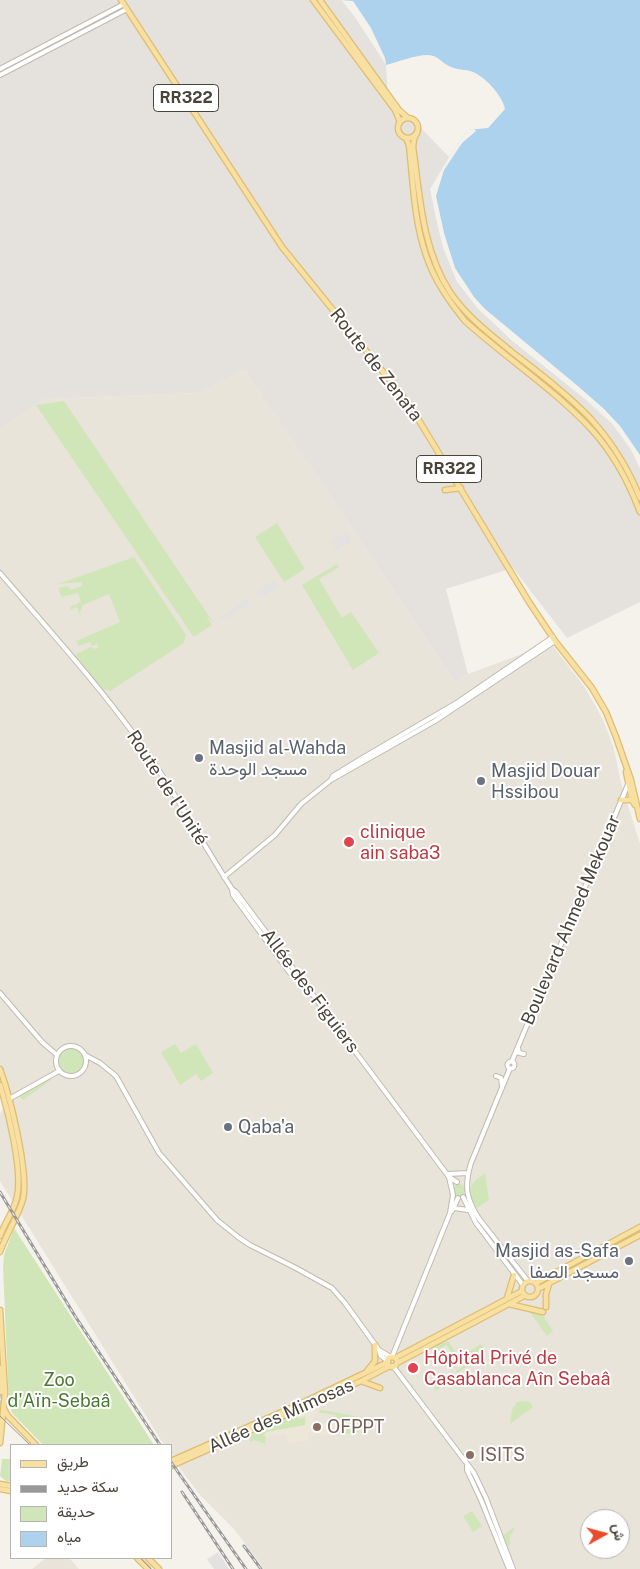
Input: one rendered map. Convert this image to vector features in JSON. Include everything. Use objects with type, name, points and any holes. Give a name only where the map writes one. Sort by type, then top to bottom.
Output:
[{"type":"main road","points":[[314,0],[395,110],[400,122],[399,132],[406,138],[409,145],[421,238],[428,262],[440,286],[465,321],[574,411],[594,432],[620,469],[631,489],[640,512]]},
{"type":"main road","points":[[320,0],[399,110],[417,123],[418,128],[413,147],[420,205],[428,242],[436,266],[450,292],[480,326],[559,390],[590,418],[623,462],[640,498]]},
{"type":"main road","name":"Route de Zenata","points":[[124,4],[282,247],[409,404],[529,602],[554,639],[587,680],[606,712],[616,737],[626,768],[632,800],[636,805]]},
{"type":"main road","points":[[400,122],[408,118]]},
{"type":"main road","points":[[406,138],[411,138],[417,134]]},
{"type":"main road","points":[[445,490],[460,488]]},
{"type":"main road","name":"Route de Zenata","points":[[629,782],[640,819]]},
{"type":"main road","points":[[621,800],[632,800]]},
{"type":"main road","points":[[0,1070],[9,1099],[20,1150],[24,1190],[20,1208],[0,1252]]},
{"type":"main road","points":[[0,1085],[13,1139],[19,1185],[16,1204],[0,1236]]},
{"type":"main road","points":[[536,1283],[537,1294],[529,1298],[523,1293],[523,1285],[528,1281],[536,1283],[640,1227]]},
{"type":"main road","points":[[538,1289],[640,1235]]},
{"type":"main road","points":[[507,1298],[514,1275]]},
{"type":"main road","points":[[510,1304],[544,1309],[549,1283]]},
{"type":"main road","name":"Allée des Mimosas","points":[[172,1466],[362,1381],[392,1361],[507,1298],[523,1293]]},
{"type":"main road","name":"Allée des Mimosas","points":[[172,1461],[392,1361],[510,1304],[523,1293]]},
{"type":"main road","points":[[0,1310],[5,1373],[0,1443]]},
{"type":"main road","points":[[365,1373],[375,1361],[375,1345]]},
{"type":"main road","points":[[0,1368],[0,1392]]},
{"type":"main road","points":[[362,1381],[380,1388]]},
{"type":"main road","points":[[4,1408],[8,1416],[35,1444]]},
{"type":"main road","points":[[138,1559],[148,1569]]},
{"type":"main road","points":[[149,1559],[159,1569]]},
{"type":"street","points":[[0,70],[124,4]]},
{"type":"street","points":[[0,75],[124,4]]},
{"type":"street","name":"Route de l'Unité","points":[[0,575],[94,688],[98,689],[142,745],[232,889]]},
{"type":"street","points":[[224,877],[275,835],[301,804],[331,780],[435,721],[554,639]]},
{"type":"street","name":"Boulevard Ahmed Mekouar","points":[[502,1087],[510,1068],[508,1064],[512,1062],[629,782]]},
{"type":"street","name":"Allée des Figuiers","points":[[232,889],[292,972],[448,1176],[452,1186]]},
{"type":"street","points":[[0,993],[42,1042],[57,1055]]},
{"type":"street","points":[[73,1046],[82,1049],[85,1055],[86,1064],[84,1070],[74,1076],[66,1076],[56,1066],[57,1055],[64,1047],[73,1046]]},
{"type":"street","points":[[518,1048],[519,1053],[524,1054]]},
{"type":"street","points":[[85,1055],[105,1066],[118,1078],[159,1153],[217,1220],[250,1245],[332,1288],[345,1303],[379,1350],[392,1361],[398,1372],[474,1473],[482,1489],[511,1569]]},
{"type":"street","points":[[86,1064],[95,1060]]},
{"type":"street","points":[[9,1099],[59,1070]]},
{"type":"street","points":[[496,1076],[501,1078],[502,1087],[468,1173],[466,1193],[474,1212],[528,1281]]},
{"type":"street","points":[[448,1176],[468,1173]]},
{"type":"street","points":[[392,1361],[450,1213],[453,1195],[452,1186],[468,1173]]},
{"type":"street","name":"Allée des Figuiers","points":[[448,1176],[459,1182]]},
{"type":"street","points":[[459,1182],[466,1186]]},
{"type":"street","points":[[450,1213],[466,1193]]},
{"type":"street","points":[[453,1195],[461,1198],[514,1275],[523,1285]]},
{"type":"street","points":[[454,1208],[468,1210]]},
{"type":"shaded area","points":[[0,0],[341,0],[354,16],[386,65],[388,94],[449,157],[430,189],[443,248],[457,282],[613,425],[631,450],[640,469],[640,602],[567,638],[513,568],[446,589],[468,674],[455,682],[245,370],[199,393],[44,399],[0,429]]},
{"type":"shaded area","points":[[245,370],[455,682],[468,674],[546,645],[549,649],[553,646],[583,685],[595,705],[604,722],[614,749],[621,783],[640,844],[640,1569],[264,1569],[234,1529],[201,1496],[172,1458],[172,1444],[163,1444],[0,1181],[0,1114],[9,1099],[0,1064],[0,429],[44,399],[199,393]]},
{"type":"shaded area","points":[[347,532],[352,541],[337,550],[331,540]]},
{"type":"shaded area","points":[[274,580],[278,587],[262,597],[254,594]]},
{"type":"shaded area","points":[[249,597],[249,605],[212,624]]},
{"type":"shaded area","name":"OFPPT","points":[[309,1411],[318,1412],[312,1418],[315,1426],[320,1426],[321,1423],[332,1422],[337,1424],[337,1421],[339,1421],[340,1424],[344,1425],[345,1432],[319,1436],[318,1429],[315,1430],[314,1436],[311,1436],[311,1432],[308,1432],[309,1440],[290,1443],[287,1441],[287,1434],[268,1436],[265,1444],[266,1436],[263,1436],[265,1432],[305,1425],[306,1418],[303,1415]]},
{"type":"shaded area","points":[[218,1552],[229,1569],[214,1569],[207,1559]]},
{"type":"shaded area","points":[[45,1559],[70,1559],[79,1569],[32,1569]]},
{"type":"green space","points":[[64,401],[213,622],[206,616],[212,625],[195,636],[193,636],[36,405]]},
{"type":"green space","points":[[277,523],[305,569],[284,582],[255,537]]},
{"type":"green space","points":[[134,557],[186,635],[184,643],[110,691],[102,689],[75,655],[91,647],[95,649],[99,647],[97,644],[92,646],[90,642],[79,646],[76,641],[120,622],[109,594],[83,605],[80,612],[81,617],[77,607],[70,610],[70,607],[81,602],[78,593],[62,597],[58,588],[69,586],[70,590],[82,586],[81,582],[58,584]]},
{"type":"green space","points":[[337,564],[339,567],[319,579],[342,618],[351,612],[379,653],[353,670],[302,585]]},
{"type":"green space","points":[[175,1044],[181,1053],[196,1044],[213,1073],[201,1081],[196,1074],[180,1085],[161,1052]]},
{"type":"green space","points":[[71,1047],[81,1051],[85,1061],[81,1071],[71,1075],[61,1071],[57,1061],[61,1051]]},
{"type":"green space","points":[[48,1078],[51,1080],[23,1100],[19,1096]]},
{"type":"green space","points":[[485,1173],[489,1200],[475,1209],[471,1202],[470,1192],[472,1184]]},
{"type":"green space","points":[[461,1184],[464,1185],[464,1195],[457,1196],[454,1195],[453,1188],[454,1185]]},
{"type":"green space","name":"Zoo d'Aïn-Sebaâ","points":[[14,1228],[153,1444],[42,1444],[12,1413],[9,1404],[4,1255]]},
{"type":"green space","points":[[529,1311],[541,1313],[553,1331],[547,1336]]},
{"type":"green space","points":[[448,1341],[466,1367],[456,1374],[457,1370],[453,1364],[448,1364],[455,1375],[436,1391],[434,1388],[453,1373],[447,1364],[453,1363],[458,1370],[462,1367],[446,1345],[434,1353],[432,1351],[440,1342]]},
{"type":"green space","points":[[481,1344],[483,1347],[473,1356],[484,1349],[485,1353],[474,1359],[469,1356],[465,1359],[456,1346],[466,1353]]},
{"type":"green space","points":[[517,1402],[530,1402],[533,1407],[510,1424],[512,1410]]},
{"type":"green space","points":[[322,1410],[365,1419],[359,1432],[345,1434],[344,1425],[339,1424],[335,1415],[318,1412]]},
{"type":"green space","points":[[296,1413],[299,1419],[305,1417],[305,1425],[266,1432],[263,1436],[266,1436],[265,1444],[254,1440],[250,1442],[249,1436]]},
{"type":"green space","points":[[2,1459],[10,1459],[10,1482],[0,1476]]},
{"type":"green space","points":[[472,1511],[482,1526],[473,1532],[463,1516]]},
{"type":"green space","points":[[514,1527],[514,1531],[510,1535],[510,1545],[506,1548],[503,1536]]},
{"type":"water","points":[[341,0],[640,0],[640,469],[631,450],[613,425],[596,408],[512,341],[477,308],[457,282],[443,248],[430,189],[468,130],[488,128],[505,109],[501,98],[481,76],[470,71],[450,67],[433,56],[418,56],[386,65],[354,16]]},
{"type":"pier","points":[[341,0],[353,1],[371,28],[385,58],[386,65],[354,16]]},
{"type":"pier","points":[[474,129],[476,131],[462,143],[444,170],[436,196],[444,233],[455,268],[474,297],[485,309],[579,387],[620,426],[640,455],[640,469],[631,450],[613,425],[596,408],[512,341],[477,308],[457,282],[443,248],[430,189],[468,130]]},
{"type":"tunnel","points":[[0,1405],[1,1392]]},
{"type":"tram line","points":[[0,1416],[29,1444]]},
{"type":"tram line","points":[[141,1559],[151,1569]]},
{"type":"railway","points":[[0,1192],[75,1316],[159,1444]]},
{"type":"railway","points":[[172,1463],[246,1569]]},
{"type":"railway","points":[[182,1492],[233,1569]]},
{"type":"railway","points":[[244,1546],[261,1569]]},
{"type":"place","name":"Masjid al-Wahda مسجد الوحدة","points":[[199,758]]},
{"type":"place","name":"Masjid Douar Hssibou","points":[[481,781]]},
{"type":"place","name":"clinique ain saba3","points":[[349,842]]},
{"type":"place","name":"Qaba'a","points":[[228,1127]]},
{"type":"place","name":"Masjid as-Safa مسجد الصفا","points":[[629,1261]]},
{"type":"place","name":"Hôpital Privé de Casablanca Aîn Sebaâ","points":[[413,1368]]},
{"type":"place","name":"OFPPT","points":[[317,1427]]},
{"type":"place","name":"ISITS","points":[[470,1455]]}]
